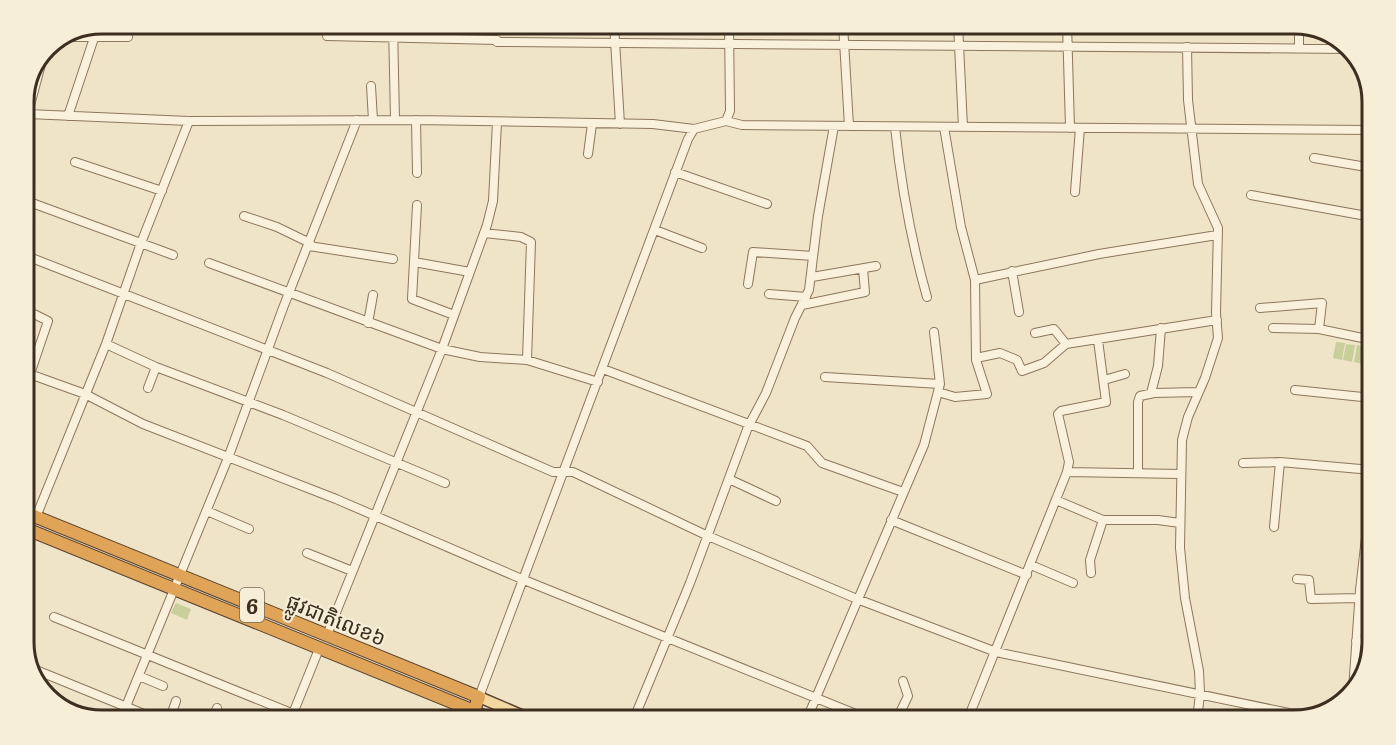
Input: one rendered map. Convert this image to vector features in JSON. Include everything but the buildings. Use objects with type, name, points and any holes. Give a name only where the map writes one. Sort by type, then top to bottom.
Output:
[{"type":"highway","name":"ផ្លូវជាតិលេខ៦","points":[[35,516],[479,697]]},
{"type":"highway","name":"ផ្លូវជាតិលេខ៦","points":[[35,532],[319,649],[458,710]]},
{"type":"highway","points":[[474,710],[479,697]]},
{"type":"main road","name":"ផ្លូវជាតិលេខ៦","points":[[479,697],[509,710]]},
{"type":"street","points":[[615,34],[620,124]]},
{"type":"street","points":[[726,121],[731,105],[730,34]]},
{"type":"street","points":[[844,34],[849,126]]},
{"type":"street","points":[[958,34],[963,128]]},
{"type":"street","points":[[1067,34],[1075,128],[1075,192]]},
{"type":"street","points":[[1299,35],[1299,48]]},
{"type":"street","points":[[327,36],[730,44],[845,43],[1335,49]]},
{"type":"street","points":[[84,38],[128,37]]},
{"type":"street","points":[[393,37],[395,120]]},
{"type":"street","points":[[68,116],[94,38]]},
{"type":"street","points":[[1187,47],[1188,100],[1198,184],[1216,220],[1217,235],[1216,347],[1183,431],[1181,474],[1180,523],[1185,598],[1200,693],[1198,710]]},
{"type":"street","points":[[371,86],[373,120]]},
{"type":"street","points":[[35,114],[189,121],[416,120],[620,124],[694,129],[726,121],[742,125],[944,128],[1361,130]]},
{"type":"street","points":[[125,710],[182,576],[269,350],[288,294],[357,120]]},
{"type":"street","points":[[416,120],[417,173]]},
{"type":"street","points":[[35,503],[106,344],[141,243],[189,121]]},
{"type":"street","points":[[327,635],[442,348],[484,233],[492,201],[497,122]]},
{"type":"street","points":[[588,154],[592,124]]},
{"type":"street","points":[[638,710],[669,637],[748,426],[766,393],[804,301],[812,277],[813,256],[834,126]]},
{"type":"street","points":[[894,127],[900,175],[918,267],[927,297]]},
{"type":"street","points":[[825,376],[939,388],[955,396],[987,394],[976,357],[975,280],[961,227],[944,128]]},
{"type":"street","points":[[479,697],[675,172],[694,129]]},
{"type":"street","points":[[1314,158],[1361,166]]},
{"type":"street","points":[[75,162],[162,191]]},
{"type":"street","points":[[675,172],[767,204]]},
{"type":"street","points":[[1251,195],[1361,215]]},
{"type":"street","points":[[35,204],[173,255]]},
{"type":"street","points":[[417,205],[412,300],[454,315]]},
{"type":"street","points":[[244,216],[277,227],[309,244],[393,259]]},
{"type":"street","points":[[655,230],[702,248]]},
{"type":"street","points":[[484,233],[521,237],[531,244],[527,360]]},
{"type":"street","points":[[975,280],[1168,241],[1217,235]]},
{"type":"street","points":[[748,284],[753,252],[813,256]]},
{"type":"street","points":[[35,259],[417,410],[553,472],[573,472],[708,536],[857,599],[996,652],[1276,710]]},
{"type":"street","points":[[414,262],[470,272]]},
{"type":"street","points":[[208,263],[288,294],[442,348],[480,357],[527,360],[598,382]]},
{"type":"street","points":[[812,277],[876,266]]},
{"type":"street","points":[[769,294],[804,301],[865,292],[863,269]]},
{"type":"street","points":[[1012,271],[1018,312]]},
{"type":"street","points":[[368,322],[373,295]]},
{"type":"street","points":[[1260,308],[1322,303],[1319,329]]},
{"type":"street","points":[[35,314],[48,321],[35,353]]},
{"type":"street","points":[[976,357],[1000,353],[1017,360],[1022,370],[1044,363],[1066,344],[1217,320]]},
{"type":"street","points":[[1151,393],[1158,366],[1161,328]]},
{"type":"street","points":[[1273,328],[1319,329],[1361,338]]},
{"type":"street","points":[[1035,333],[1054,329],[1066,344]]},
{"type":"street","points":[[810,710],[924,445],[939,388],[934,332]]},
{"type":"street","points":[[972,710],[1067,472],[1069,462],[1058,414],[1061,411],[1104,404],[1107,397],[1098,340]]},
{"type":"street","points":[[106,344],[156,367],[249,402],[445,483]]},
{"type":"street","points":[[148,388],[156,367]]},
{"type":"street","points":[[603,369],[748,426],[807,446],[822,463],[903,492]]},
{"type":"street","points":[[1104,380],[1125,374]]},
{"type":"street","points":[[35,376],[85,394],[143,424],[336,499],[524,580],[844,710]]},
{"type":"street","points":[[1295,390],[1362,397]]},
{"type":"street","points":[[1138,471],[1138,402],[1140,396],[1151,393],[1198,392]]},
{"type":"street","points":[[1274,527],[1280,462]]},
{"type":"street","points":[[1243,463],[1280,462],[1362,469]]},
{"type":"street","points":[[1067,472],[1138,471],[1181,474]]},
{"type":"street","points":[[729,479],[776,501]]},
{"type":"street","points":[[1056,500],[1103,520],[1158,520],[1180,523]]},
{"type":"street","points":[[207,511],[249,529]]},
{"type":"street","points":[[891,520],[1027,575]]},
{"type":"street","points":[[1091,573],[1090,560],[1103,520]]},
{"type":"street","points":[[307,553],[352,571]]},
{"type":"street","points":[[1031,565],[1073,583]]},
{"type":"street","points":[[1354,674],[1362,573]]},
{"type":"street","points":[[1297,579],[1309,580],[1311,599],[1359,598]]},
{"type":"street","points":[[54,616],[276,710]]},
{"type":"street","points":[[1356,641],[1362,641]]},
{"type":"street","points":[[295,710],[319,649]]},
{"type":"street","points":[[41,672],[134,710]]},
{"type":"street","points":[[139,676],[163,686]]},
{"type":"street","points":[[902,710],[908,696],[903,681]]},
{"type":"street","points":[[173,710],[176,701]]},
{"type":"green space","points":[[1336,342],[1345,343],[1342,360],[1333,358]]},
{"type":"green space","points":[[1346,344],[1355,345],[1352,362],[1343,360]]},
{"type":"green space","points":[[1357,345],[1361,346],[1361,364],[1354,362]]},
{"type":"green space","points":[[176,603],[191,609],[187,620],[171,613]]}]
